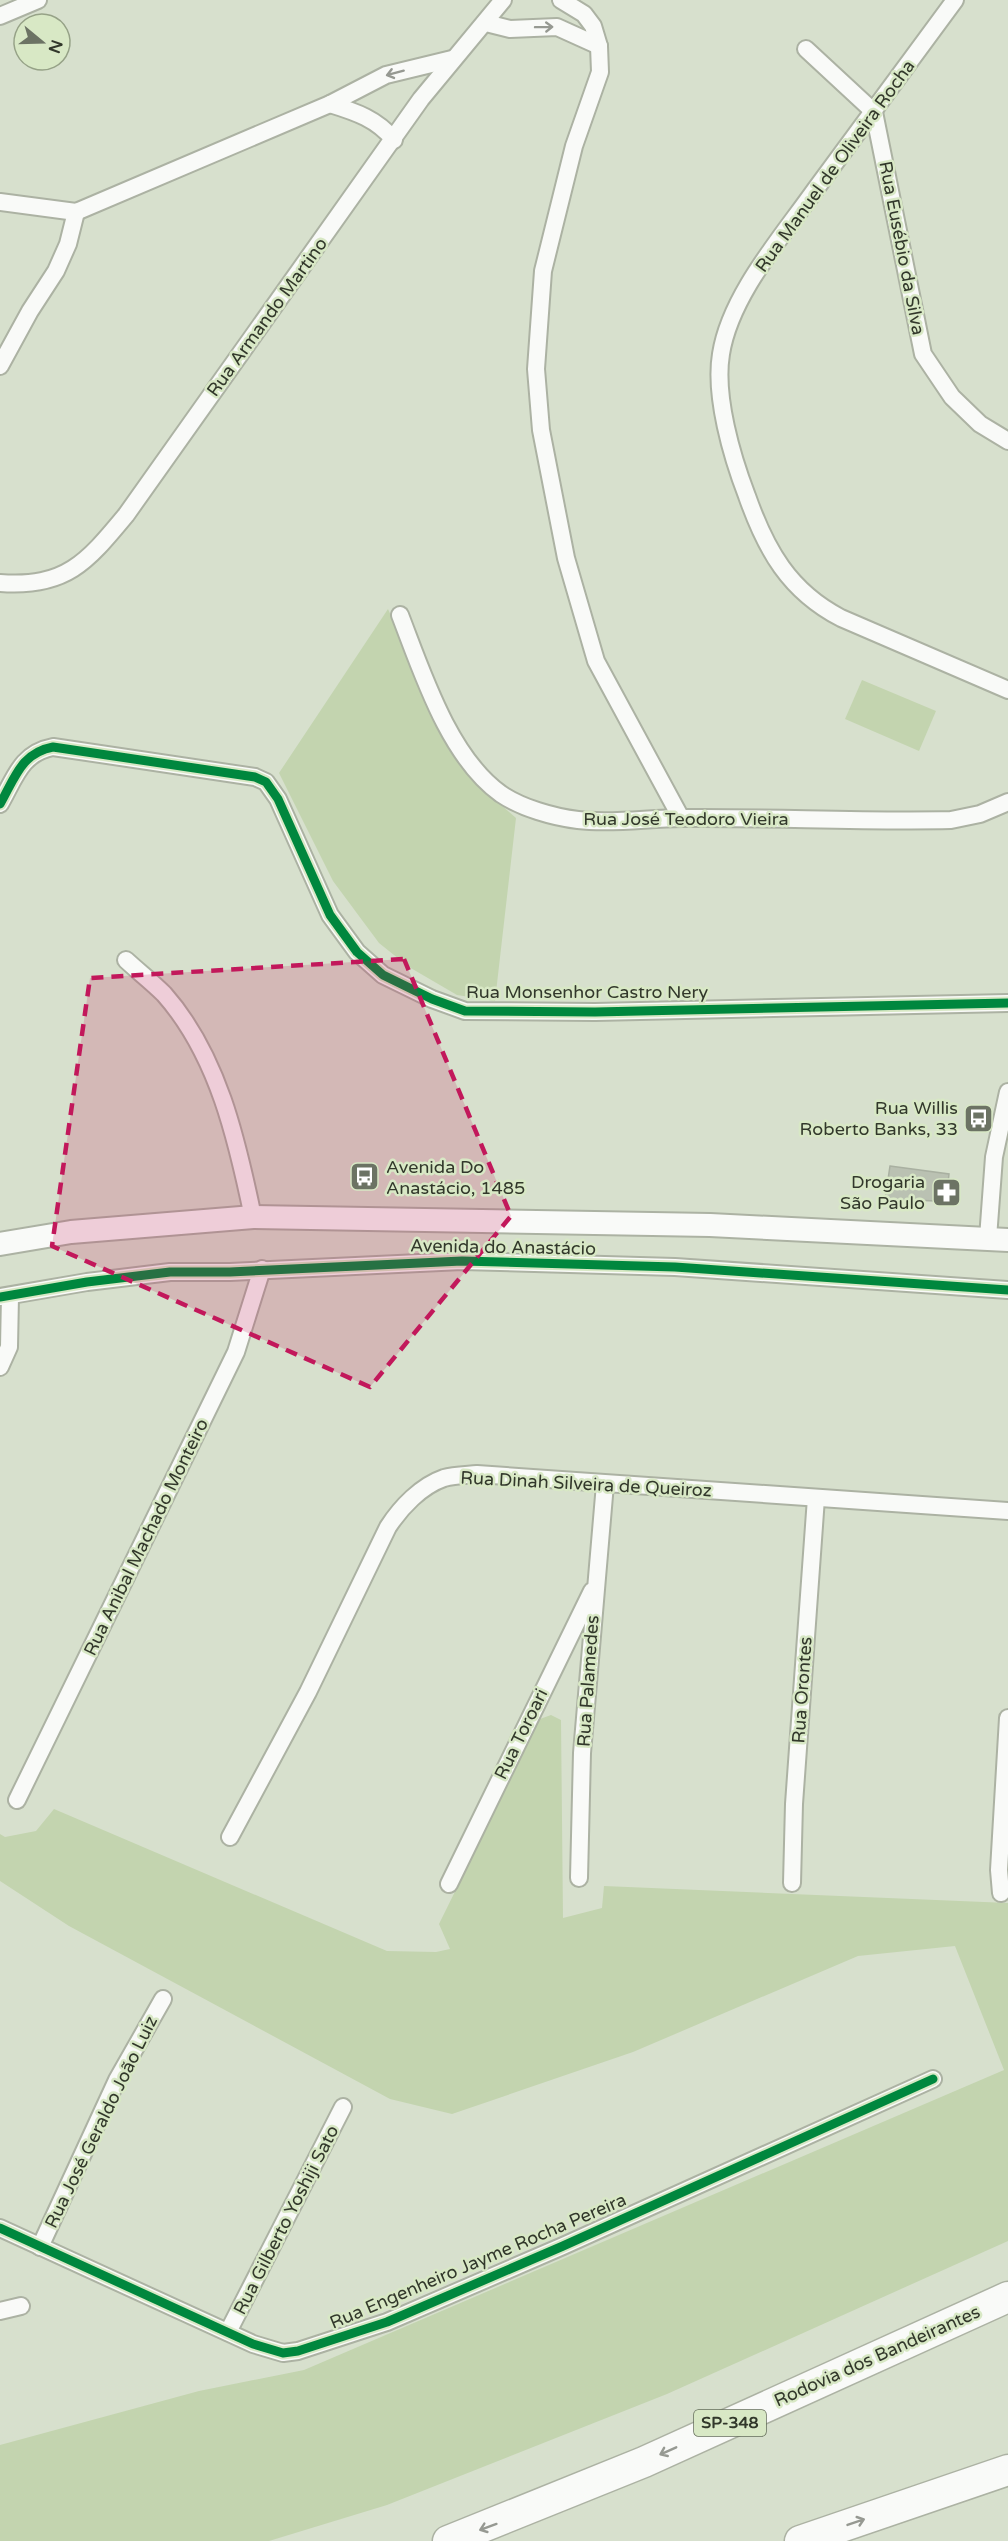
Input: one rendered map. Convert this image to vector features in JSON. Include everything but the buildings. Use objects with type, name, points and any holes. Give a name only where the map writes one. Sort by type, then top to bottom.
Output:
[{"type":"highway","name":"Rodovia dos Bandeirantes","points":[[448,2541],[644,2462],[1008,2297]]},
{"type":"highway","points":[[800,2541],[1008,2470]]},
{"type":"main road","name":"Avenida do Anastácio","points":[[0,1244],[71,1232],[253,1217],[710,1225],[998,1239]]},
{"type":"street","points":[[0,16],[38,0]]},
{"type":"street","name":"Rua Armando Martino","points":[[0,583],[28,585],[60,576],[91,557],[126,515],[394,141],[421,99],[503,0]]},
{"type":"street","points":[[561,0],[584,14],[593,26],[598,45],[600,72],[574,146],[543,271],[536,369],[541,430],[566,558],[596,661],[681,818]]},
{"type":"street","name":"Rua Manuel de Oliveira Rocha","points":[[955,0],[775,245],[747,290],[725,333],[719,374],[730,443],[755,520],[790,580],[815,604],[902,645],[1008,690]]},
{"type":"street","points":[[486,23],[510,29],[557,27],[598,45]]},
{"type":"street","points":[[806,49],[873,112]]},
{"type":"street","points":[[0,202],[76,212],[330,104],[386,75],[452,59]]},
{"type":"street","points":[[330,104],[369,118],[382,126],[394,141]]},
{"type":"street","name":"Rua Eusébio da Silva","points":[[873,112],[923,354],[952,397],[980,424],[1008,441]]},
{"type":"street","points":[[0,366],[30,311],[56,271],[68,244],[76,212]]},
{"type":"street","name":"Rua José Teodoro Vieira","points":[[400,615],[431,695],[464,756],[501,794],[528,807],[576,820],[614,822],[681,818],[951,820],[980,814],[1008,802]]},
{"type":"street","name":"Rua Monsenhor Castro Nery","points":[[0,804],[26,760],[36,750],[53,747],[188,769],[245,775],[266,782],[278,799],[330,915],[357,952],[383,975],[432,999],[465,1011],[595,1012],[1008,1003]]},
{"type":"street","points":[[126,960],[164,995],[212,1072],[237,1140],[253,1217]]},
{"type":"street","points":[[998,1239],[994,1157],[1008,1092]]},
{"type":"street","name":"Avenida do Anastácio","points":[[5,1296],[87,1282],[170,1272],[510,1260],[675,1267],[1008,1290]]},
{"type":"street","name":"Rua Anibal Machado Monteiro","points":[[17,1800],[236,1352],[262,1269]]},
{"type":"street","points":[[0,1367],[9,1347],[5,1296]]},
{"type":"street","name":"Rua Dinah Silveira de Queiroz","points":[[230,1837],[308,1692],[384,1534],[399,1510],[416,1495],[445,1478],[477,1474],[1008,1511]]},
{"type":"street","name":"Rua Palamedes","points":[[579,1878],[582,1753],[605,1484]]},
{"type":"street","name":"Rua Orontes","points":[[792,1883],[794,1804],[816,1498]]},
{"type":"street","name":"Rua Toroari","points":[[449,1884],[595,1586]]},
{"type":"street","points":[[1001,1893],[999,1870],[1008,1718]]},
{"type":"street","name":"Rua José Geraldo João Luiz","points":[[40,2247],[117,2080],[163,1999]]},
{"type":"street","name":"Rua Engenheiro Jayme Rocha Pereira","points":[[0,2228],[271,2351],[283,2353],[323,2344],[387,2322],[563,2246],[933,2079]]},
{"type":"street","name":"Rua Gilberto Yoshiji Sato","points":[[228,2332],[343,2107]]},
{"type":"street","points":[[0,2311],[21,2306]]},
{"type":"highlighted area","points":[[404,959],[511,1216],[370,1387],[52,1246],[90,978]]},
{"type":"green space","points":[[388,609],[451,749],[470,778],[516,818],[495,1001],[457,995],[409,967],[379,943],[333,881],[279,773]]},
{"type":"green space","points":[[862,680],[936,711],[919,751],[845,719]]},
{"type":"green space","points":[[551,1715],[561,1720],[563,1918],[602,1908],[604,1886],[1008,1903],[1008,2241],[667,2394],[387,2505],[269,2541],[0,2541],[0,2445],[199,2391],[304,2370],[1004,2070],[955,1946],[858,1956],[633,2052],[452,2114],[390,2099],[69,1926],[0,1881],[0,1834],[5,1837],[36,1831],[54,1809],[387,1951],[436,1952],[450,1949],[439,1924],[540,1719]]},
{"type":"cycle path","points":[[0,804],[26,761],[42,750],[53,747],[255,777],[266,782],[278,799],[330,915],[357,952],[383,975],[432,999],[465,1011],[595,1012],[1008,1003]]},
{"type":"cycle path","points":[[0,1297],[87,1282],[170,1272],[230,1272],[462,1261],[675,1267],[1008,1290]]},
{"type":"cycle path","points":[[0,2228],[253,2344],[283,2353],[298,2351],[387,2322],[563,2246],[933,2079]]},
{"type":"place","name":"Rua Willis Roberto Banks, 33","points":[[979,1118]]},
{"type":"place","name":"Avenida Do Anastácio, 1485","points":[[365,1177]]},
{"type":"place","name":"Drogaria São Paulo","points":[[946,1192]]}]
